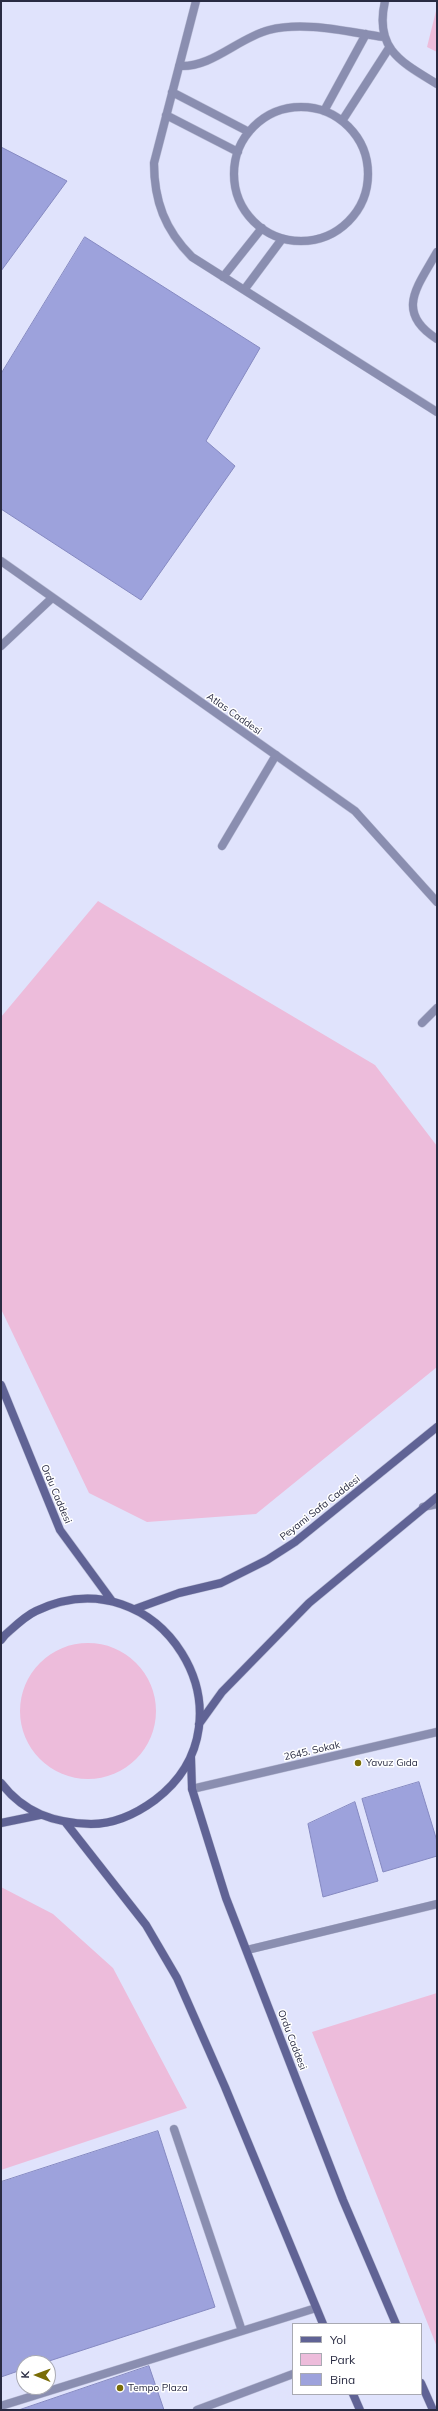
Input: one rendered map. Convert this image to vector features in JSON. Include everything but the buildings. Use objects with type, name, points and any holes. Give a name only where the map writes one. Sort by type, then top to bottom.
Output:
[{"type":"main road","name":"Ordu Caddesi","points":[[1,1385],[60,1530],[112,1601]]},
{"type":"main road","name":"Peyami Safa Caddesi","points":[[135,1609],[179,1593],[221,1583],[267,1560],[295,1542],[437,1427]]},
{"type":"main road","points":[[199,1724],[222,1692],[309,1603],[423,1507],[437,1497]]},
{"type":"main road","points":[[1,1640],[4,1635],[36,1611],[73,1600],[112,1601],[135,1609],[164,1629],[186,1656],[198,1689],[199,1724],[191,1757],[170,1789],[140,1812],[104,1824],[66,1823],[40,1815],[10,1795],[1,1783]]},
{"type":"main road","name":"Ordu Caddesi","points":[[191,1757],[192,1789],[226,1898],[343,2200],[396,2323]]},
{"type":"main road","points":[[1,1822],[40,1815]]},
{"type":"main road","points":[[66,1823],[146,1926],[177,1978],[225,2087],[323,2323]]},
{"type":"main road","points":[[422,2385],[434,2407]]},
{"type":"main road","points":[[353,2395],[360,2410]]},
{"type":"street","points":[[196,1],[154,162],[154,186],[159,209],[178,243],[192,257],[437,412]]},
{"type":"street","points":[[385,1],[382,24],[384,37],[389,48],[404,64],[437,84]]},
{"type":"street","points":[[179,66],[190,66],[208,60],[253,35],[270,30],[291,27],[312,28],[384,37]]},
{"type":"street","points":[[324,111],[366,34]]},
{"type":"street","points":[[342,121],[389,48]]},
{"type":"street","points":[[172,92],[249,132]]},
{"type":"street","points":[[295,107],[312,108],[324,111],[342,121],[354,133],[363,148],[368,164],[368,181],[364,197],[356,212],[345,225],[331,234],[315,240],[298,241],[282,238],[262,228],[243,208],[236,192],[234,176],[238,152],[249,132],[264,118],[279,111],[295,107]]},
{"type":"street","points":[[166,114],[238,152]]},
{"type":"street","points":[[223,277],[262,228]]},
{"type":"street","points":[[244,290],[282,238]]},
{"type":"street","points":[[437,252],[434,265],[416,289],[412,309],[416,321],[424,331],[437,340]]},
{"type":"street","name":"Atlas Caddesi","points":[[1,561],[355,811],[437,902]]},
{"type":"street","points":[[1,646],[52,598]]},
{"type":"street","points":[[222,846],[276,756]]},
{"type":"street","points":[[422,1023],[437,1008]]},
{"type":"street","points":[[423,1507],[437,1504]]},
{"type":"street","name":"2645. Sokak","points":[[192,1789],[437,1732]]},
{"type":"street","points":[[247,1950],[437,1904]]},
{"type":"street","points":[[174,2129],[242,2330]]},
{"type":"street","points":[[1,2406],[316,2308]]},
{"type":"street","points":[[197,2410],[292,2374]]},
{"type":"green space","points":[[437,7],[437,52],[427,47]]},
{"type":"green space","points":[[98,901],[375,1065],[437,1146],[437,1367],[256,1514],[147,1522],[89,1493],[1,1309],[1,1017]]},
{"type":"green space","points":[[81,1643],[95,1643],[114,1648],[126,1654],[141,1668],[151,1685],[155,1698],[155,1724],[151,1737],[145,1749],[131,1764],[126,1768],[108,1776],[95,1779],[81,1779],[62,1774],[50,1768],[35,1754],[31,1749],[23,1731],[20,1718],[20,1704],[25,1685],[31,1673],[45,1658],[50,1654],[68,1646]]},
{"type":"green space","points":[[1,1887],[53,1914],[113,1968],[187,2108],[1,2170]]},
{"type":"green space","points":[[437,1993],[437,2347],[312,2032]]},
{"type":"place","name":"Yavuz Gıda","points":[[358,1763]]},
{"type":"place","name":"Tempo Plaza","points":[[120,2388]]}]
